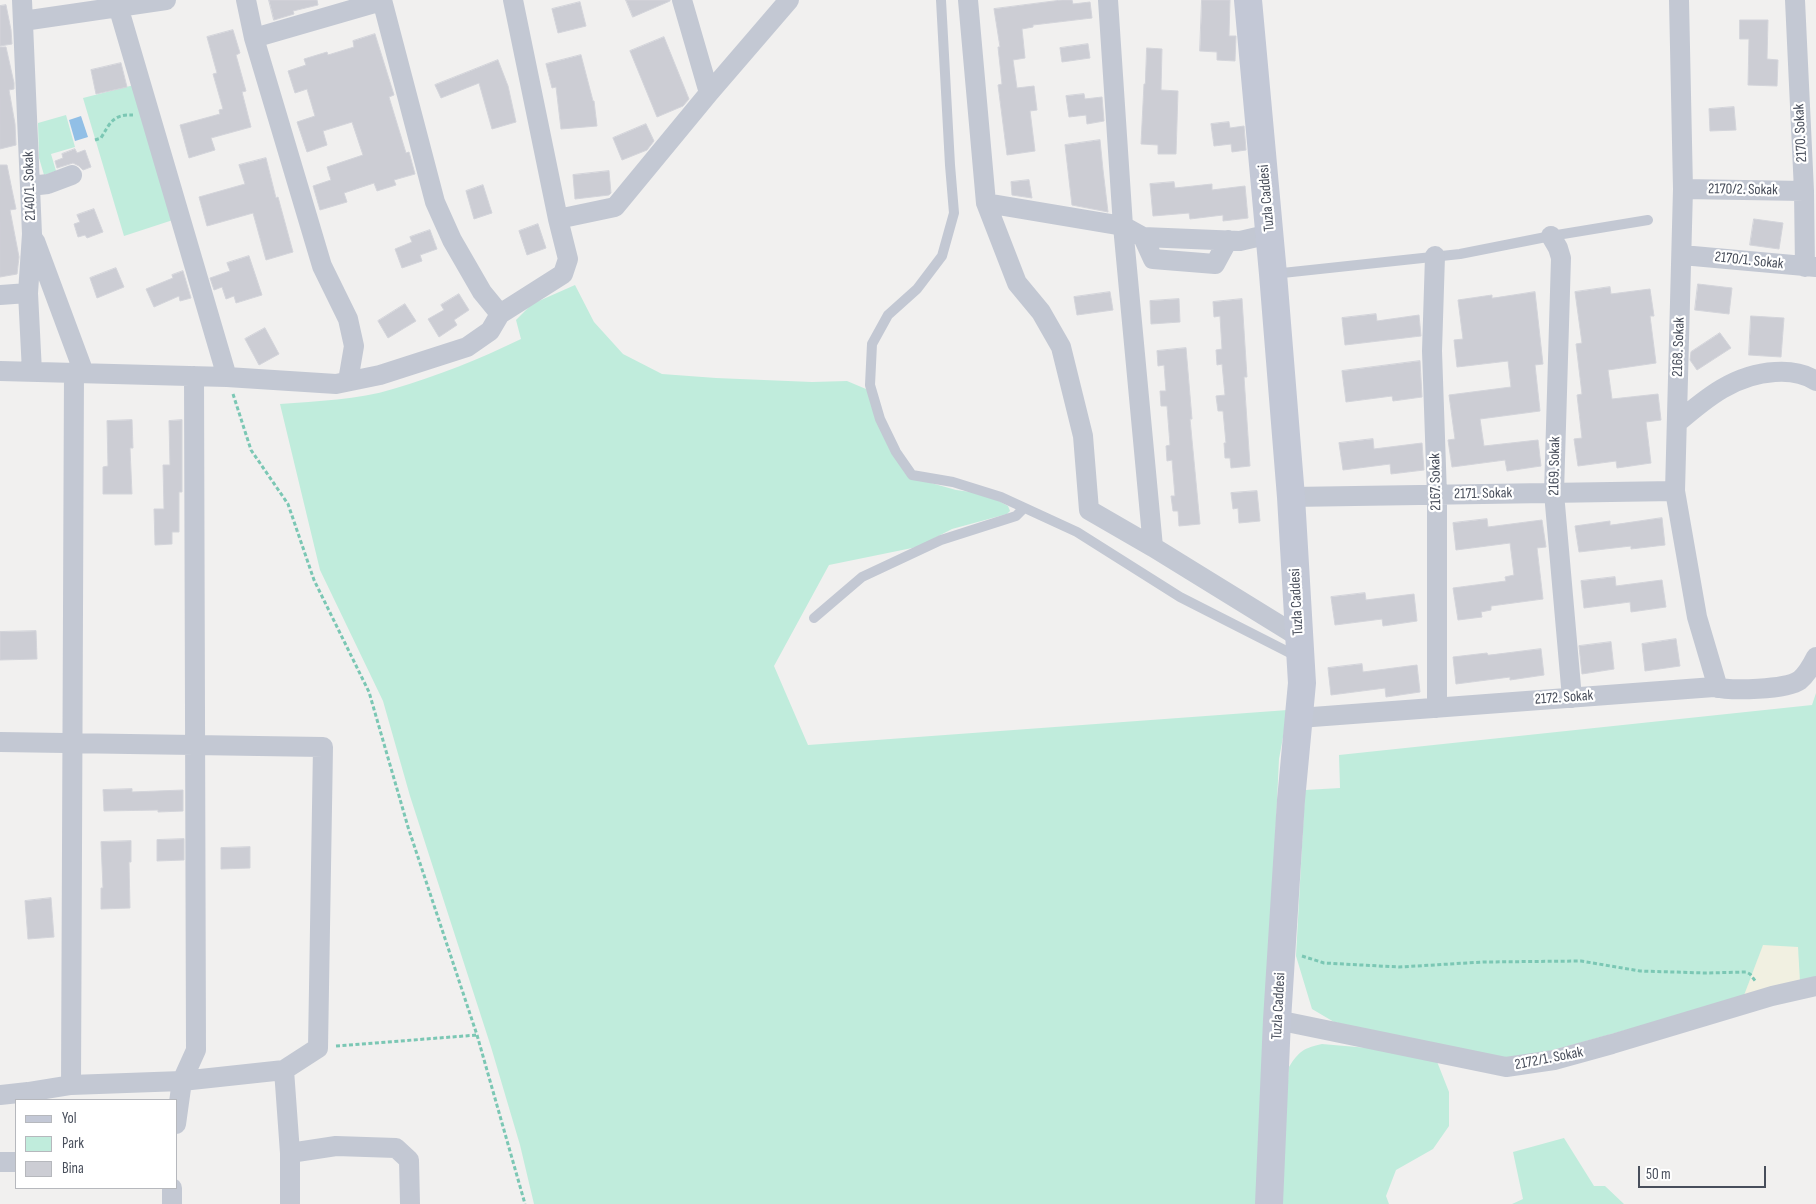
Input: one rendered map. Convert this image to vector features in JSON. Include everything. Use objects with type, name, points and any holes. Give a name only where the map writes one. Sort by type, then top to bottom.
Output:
[{"type":"main road","name":"Tuzla Caddesi","points":[[1248,0],[1270,234],[1291,497],[1302,683],[1291,800],[1268,1204]]},
{"type":"street","name":"2140/1. Sokak","points":[[22,0],[32,234],[28,293],[32,372]]},
{"type":"street","points":[[23,21],[166,0]]},
{"type":"street","points":[[246,0],[254,38],[322,266],[348,319],[354,346],[348,381]]},
{"type":"street","points":[[0,371],[227,377],[336,384],[380,375],[467,348],[490,331],[500,314],[563,274],[568,259],[513,0]]},
{"type":"street","points":[[682,0],[709,93]]},
{"type":"street","points":[[558,219],[615,207],[789,0]]},
{"type":"street","points":[[968,0],[986,203],[1016,283],[1041,312],[1060,347],[1083,436],[1089,510],[1153,547],[1300,647]]},
{"type":"street","points":[[1108,0],[1123,226],[1153,547]]},
{"type":"street","name":"2168. Sokak","points":[[1679,0],[1683,189],[1674,491],[1697,617],[1718,688]]},
{"type":"street","name":"2170. Sokak","points":[[1795,0],[1807,90],[1804,191],[1810,267]]},
{"type":"street","points":[[254,38],[382,1],[435,202],[452,240],[482,292],[500,314]]},
{"type":"street","points":[[118,6],[227,377]]},
{"type":"street","points":[[30,186],[48,184],[72,176]]},
{"type":"street","name":"2170/2. Sokak","points":[[1683,189],[1804,191]]},
{"type":"street","points":[[986,203],[1123,226],[1143,237],[1240,241],[1270,234]]},
{"type":"street","points":[[32,234],[79,372],[72,743],[71,1085]]},
{"type":"street","name":"2169. Sokak","points":[[1551,236],[1558,248],[1561,266],[1554,493],[1572,698]]},
{"type":"street","name":"2170/1. Sokak","points":[[1682,255],[1810,267]]},
{"type":"street","name":"2167. Sokak","points":[[1435,256],[1432,351],[1437,495],[1437,708]]},
{"type":"street","points":[[0,295],[28,293]]},
{"type":"street","points":[[1677,422],[1706,398],[1736,380],[1762,373],[1785,372],[1807,375],[1816,381]]},
{"type":"street","points":[[178,1111],[182,1081],[196,1050],[194,376]]},
{"type":"street","name":"2171. Sokak","points":[[1291,497],[1674,491]]},
{"type":"street","name":"2172. Sokak","points":[[1299,718],[1718,688],[1744,690],[1788,685],[1800,680],[1816,657]]},
{"type":"street","points":[[0,742],[323,747],[318,1048],[284,1070],[182,1081],[71,1085],[28,1092],[0,1094]]},
{"type":"street","name":"2172/1. Sokak","points":[[1277,1020],[1506,1067],[1554,1060],[1762,999],[1816,986]]},
{"type":"street","points":[[284,1070],[290,1152],[290,1204]]},
{"type":"street","points":[[124,1083],[134,1099]]},
{"type":"street","points":[[290,1152],[336,1146],[396,1148],[410,1160],[410,1204]]},
{"type":"street","points":[[0,1162],[15,1162]]},
{"type":"street","points":[[172,1189],[172,1204]]},
{"type":"lane","points":[[941,0],[954,213],[942,256],[916,289],[888,315],[872,344],[870,385],[880,419],[896,452],[912,475],[952,482],[1001,497],[1078,532],[1180,597],[1300,647]]},
{"type":"lane","points":[[1273,274],[1460,254],[1551,236],[1648,220]]},
{"type":"lane","points":[[814,618],[862,577],[941,540],[1016,516],[1024,508]]},
{"type":"path","points":[[95,140],[101,138],[104,131],[119,116],[150,113]]},
{"type":"path","points":[[227,377],[250,450],[288,504],[314,580],[369,692],[408,827],[477,1035],[525,1204]]},
{"type":"path","points":[[1282,950],[1324,963],[1399,967],[1484,962],[1581,961],[1640,971],[1746,972],[1755,979],[1762,999]]},
{"type":"path","points":[[318,1048],[477,1035]]},
{"type":"green space","points":[[134,85],[176,219],[124,236],[83,98]]},
{"type":"green space","points":[[66,115],[75,147],[51,154],[56,171],[44,175],[39,158],[38,123]]},
{"type":"green space","points":[[575,285],[594,322],[623,354],[662,374],[812,382],[847,381],[866,389],[876,401],[898,451],[915,473],[931,483],[956,490],[986,494],[1008,506],[1010,511],[1007,514],[952,529],[917,547],[829,565],[774,666],[808,745],[1288,710],[1279,759],[1258,1204],[534,1204],[520,1145],[491,1047],[410,796],[383,701],[320,570],[280,404],[366,396],[426,379],[458,367],[521,339],[516,320],[532,304]]},
{"type":"green space","points":[[1816,693],[1816,978],[1531,1056],[1497,1058],[1334,1022],[1312,1009],[1296,956],[1305,790],[1340,788],[1339,755],[1812,705]]},
{"type":"green space","points":[[1322,1044],[1368,1048],[1436,1059],[1449,1092],[1449,1126],[1433,1149],[1396,1170],[1386,1196],[1389,1204],[1279,1204],[1289,1067],[1302,1051]]},
{"type":"green space","points":[[1564,1138],[1594,1186],[1605,1186],[1624,1204],[1512,1204],[1523,1199],[1513,1152]]},
{"type":"sand","points":[[1763,945],[1798,947],[1800,982],[1743,998]]},
{"type":"water","points":[[81,116],[88,137],[75,141],[69,120]]},
{"type":"building","points":[[269,0],[317,0],[318,5],[293,11],[294,14],[274,20]]},
{"type":"building","points":[[626,0],[670,0],[670,1],[633,17]]},
{"type":"building","points":[[1072,0],[1073,4],[1090,2],[1092,18],[1033,25],[1033,27],[1022,29],[1025,58],[1013,60],[1017,88],[1034,86],[1037,110],[1030,111],[1035,151],[1007,155],[998,85],[1002,84],[998,47],[1000,47],[994,9]]},
{"type":"building","points":[[1202,0],[1230,0],[1229,36],[1236,36],[1235,61],[1217,60],[1217,52],[1200,51]]},
{"type":"building","points":[[580,2],[586,26],[558,33],[552,9]]},
{"type":"building","points":[[6,5],[12,44],[0,46],[0,6]]},
{"type":"building","points":[[1740,20],[1768,20],[1767,59],[1778,60],[1777,86],[1748,85],[1749,39],[1740,39]]},
{"type":"building","points":[[233,30],[240,53],[236,55],[246,91],[242,92],[251,127],[211,138],[215,150],[189,158],[180,125],[220,114],[219,110],[223,109],[213,74],[217,73],[207,37]]},
{"type":"building","points":[[375,34],[394,95],[389,97],[406,153],[409,152],[415,174],[394,180],[396,185],[377,191],[374,183],[344,193],[347,202],[320,210],[313,186],[331,180],[327,167],[363,155],[352,122],[323,131],[327,145],[307,152],[297,122],[315,116],[307,89],[295,93],[288,71],[306,65],[304,59],[327,52],[328,55],[354,47],[353,41]]},
{"type":"building","points":[[664,37],[689,99],[683,106],[657,117],[630,51]]},
{"type":"building","points":[[1088,44],[1090,58],[1062,62],[1060,48]]},
{"type":"building","points":[[0,47],[6,47],[14,83],[14,89],[9,90],[15,124],[16,145],[0,149]]},
{"type":"building","points":[[1147,48],[1162,49],[1161,90],[1178,91],[1176,154],[1158,154],[1158,145],[1141,144]]},
{"type":"building","points":[[581,55],[594,101],[597,126],[561,129],[556,87],[552,88],[546,64]]},
{"type":"building","points":[[498,60],[508,86],[516,122],[492,129],[479,83],[441,98],[435,85]]},
{"type":"building","points":[[121,63],[127,87],[96,94],[91,70]]},
{"type":"building","points":[[1084,94],[1085,99],[1102,97],[1104,121],[1087,124],[1086,115],[1069,117],[1066,96]]},
{"type":"building","points":[[1734,107],[1736,130],[1710,131],[1709,109]]},
{"type":"building","points":[[1229,122],[1230,128],[1244,126],[1246,150],[1232,152],[1231,144],[1214,146],[1211,124]]},
{"type":"building","points":[[646,124],[654,141],[647,150],[622,160],[613,138]]},
{"type":"building","points":[[1100,140],[1108,212],[1072,205],[1065,145]]},
{"type":"building","points":[[75,149],[77,153],[85,150],[91,167],[83,170],[73,163],[57,168],[55,161],[63,158],[62,154]]},
{"type":"building","points":[[266,158],[293,252],[266,260],[253,213],[207,226],[199,197],[245,184],[239,165]]},
{"type":"building","points":[[0,165],[7,165],[16,209],[10,210],[19,257],[17,274],[0,277]]},
{"type":"building","points":[[609,171],[611,193],[609,195],[575,199],[573,175]]},
{"type":"building","points":[[1029,180],[1032,198],[1012,195],[1011,182]]},
{"type":"building","points":[[1174,182],[1175,188],[1212,184],[1212,190],[1245,186],[1248,218],[1223,221],[1223,215],[1190,219],[1189,213],[1153,216],[1150,184]]},
{"type":"building","points":[[483,185],[492,213],[474,219],[466,191]]},
{"type":"building","points":[[94,209],[103,232],[87,238],[85,235],[78,237],[74,224],[80,222],[77,215]]},
{"type":"building","points":[[1754,219],[1783,223],[1779,249],[1750,245]]},
{"type":"building","points":[[538,224],[546,248],[527,255],[519,231]]},
{"type":"building","points":[[430,230],[437,249],[420,255],[422,261],[402,268],[395,249],[412,242],[410,237]]},
{"type":"building","points":[[249,256],[262,295],[236,303],[234,296],[226,299],[222,287],[214,290],[210,278],[230,271],[227,263]]},
{"type":"building","points":[[116,268],[124,287],[97,298],[90,278]]},
{"type":"building","points":[[183,271],[191,298],[180,301],[179,296],[154,307],[146,289],[173,278],[172,275]]},
{"type":"building","points":[[1698,284],[1732,288],[1729,314],[1695,310]]},
{"type":"building","points":[[1610,287],[1611,294],[1650,289],[1654,316],[1650,316],[1656,363],[1608,370],[1612,399],[1658,394],[1661,420],[1646,422],[1651,463],[1617,468],[1616,461],[1578,466],[1574,439],[1582,438],[1577,395],[1582,394],[1576,344],[1582,343],[1575,292]]},
{"type":"building","points":[[1110,292],[1113,310],[1077,315],[1074,297]]},
{"type":"building","points":[[1535,292],[1543,364],[1535,365],[1540,411],[1480,419],[1484,446],[1538,440],[1541,466],[1507,471],[1505,460],[1452,467],[1448,440],[1455,439],[1449,395],[1511,387],[1508,361],[1457,367],[1454,340],[1463,339],[1458,300],[1492,295],[1492,298]]},
{"type":"building","points":[[459,294],[469,310],[454,320],[457,325],[439,337],[428,319],[444,310],[441,305]]},
{"type":"building","points":[[1179,299],[1180,322],[1151,324],[1150,301]]},
{"type":"building","points":[[1242,299],[1247,377],[1244,377],[1250,466],[1231,468],[1230,458],[1225,458],[1224,443],[1226,443],[1223,411],[1218,411],[1216,396],[1225,395],[1222,364],[1217,365],[1216,350],[1222,349],[1220,316],[1214,317],[1213,302]]},
{"type":"building","points":[[405,304],[416,321],[388,338],[378,321]]},
{"type":"building","points":[[1376,314],[1377,321],[1419,315],[1421,336],[1345,345],[1342,318]]},
{"type":"building","points":[[1751,316],[1784,318],[1781,357],[1749,355]]},
{"type":"building","points":[[265,328],[279,354],[259,365],[245,339]]},
{"type":"building","points":[[1720,333],[1731,348],[1697,370],[1690,360],[1691,352]]},
{"type":"building","points":[[1186,348],[1192,419],[1190,419],[1200,524],[1179,526],[1178,511],[1173,511],[1171,496],[1175,496],[1172,460],[1167,461],[1166,446],[1170,445],[1167,406],[1161,406],[1160,391],[1166,391],[1164,365],[1158,366],[1157,351]]},
{"type":"building","points":[[1420,361],[1422,397],[1393,401],[1392,396],[1346,402],[1342,371]]},
{"type":"building","points":[[132,420],[133,448],[130,448],[132,494],[103,494],[103,467],[108,466],[107,421]]},
{"type":"building","points":[[182,420],[182,492],[179,492],[179,532],[172,532],[172,544],[155,545],[154,509],[164,509],[163,465],[170,465],[169,421]]},
{"type":"building","points":[[1373,439],[1374,449],[1422,443],[1424,470],[1391,474],[1390,464],[1343,470],[1339,443]]},
{"type":"building","points":[[1257,491],[1260,521],[1239,523],[1238,508],[1233,509],[1231,493]]},
{"type":"building","points":[[1662,518],[1665,545],[1631,549],[1631,546],[1579,552],[1575,526],[1610,521],[1610,525]]},
{"type":"building","points":[[1487,519],[1488,527],[1542,520],[1546,547],[1537,548],[1543,599],[1491,606],[1491,610],[1481,612],[1482,617],[1458,620],[1453,588],[1506,581],[1505,577],[1514,575],[1510,543],[1456,550],[1453,523]]},
{"type":"building","points":[[1615,577],[1616,586],[1662,580],[1666,607],[1631,612],[1630,602],[1584,608],[1581,581]]},
{"type":"building","points":[[1365,593],[1366,600],[1414,594],[1417,621],[1383,626],[1382,619],[1335,625],[1331,597]]},
{"type":"building","points":[[36,631],[37,659],[0,660],[0,632]]},
{"type":"building","points":[[1676,639],[1680,666],[1645,671],[1642,644]]},
{"type":"building","points":[[1611,642],[1614,669],[1582,674],[1579,646]]},
{"type":"building","points":[[1541,649],[1544,675],[1510,680],[1510,677],[1456,684],[1453,657]]},
{"type":"building","points":[[1362,664],[1363,672],[1417,665],[1420,692],[1386,697],[1385,688],[1331,695],[1328,668]]},
{"type":"building","points":[[132,789],[132,792],[183,790],[183,811],[104,811],[103,790]]},
{"type":"building","points":[[184,839],[184,860],[157,861],[157,840]]},
{"type":"building","points":[[131,841],[131,862],[129,862],[130,908],[101,909],[101,888],[103,888],[101,842]]},
{"type":"building","points":[[250,847],[250,868],[221,869],[221,848]]},
{"type":"building","points":[[51,898],[54,937],[28,939],[25,901]]}]
